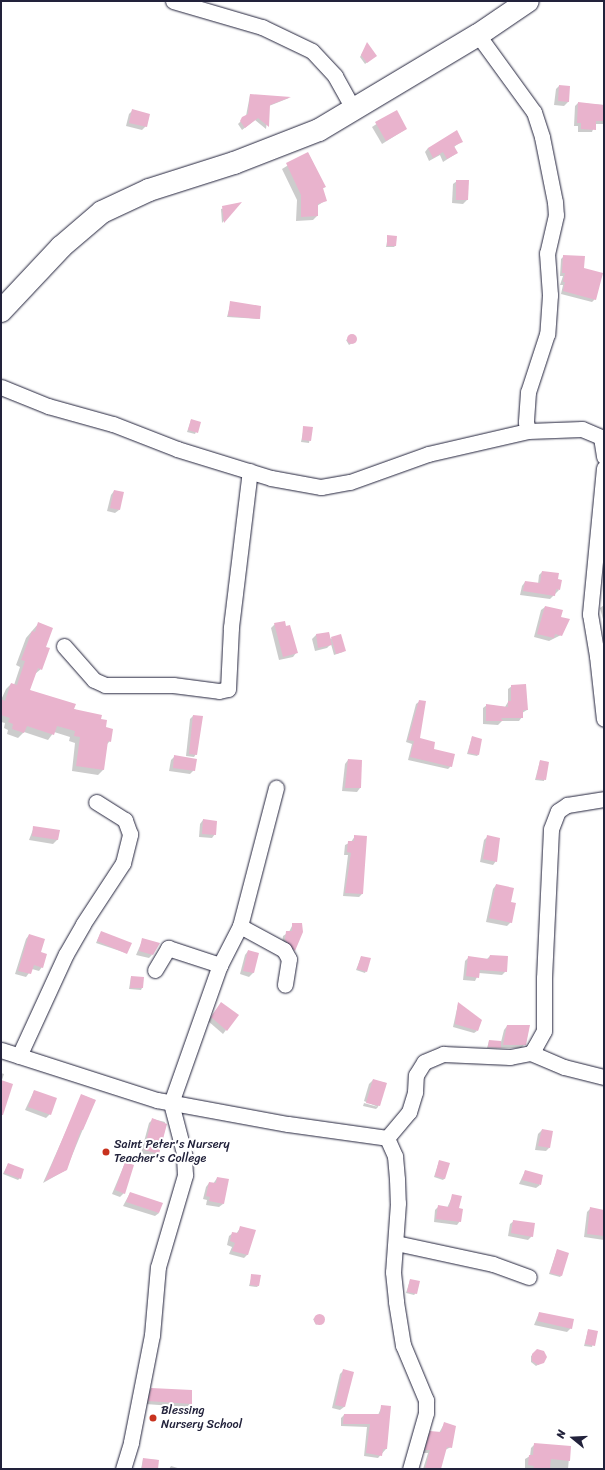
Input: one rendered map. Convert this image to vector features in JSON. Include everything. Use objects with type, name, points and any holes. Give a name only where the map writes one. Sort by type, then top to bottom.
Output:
[{"type":"street","points":[[173,1],[262,27],[312,51],[335,76],[353,110]]},
{"type":"street","points":[[1,311],[61,247],[102,212],[149,190],[234,163],[319,130],[478,35],[527,1]]},
{"type":"street","points":[[478,35],[534,112],[542,137],[555,202],[556,215],[547,253],[550,295],[547,334],[528,392],[526,422],[528,431]]},
{"type":"street","points":[[1,387],[48,406],[113,424],[151,440],[271,478],[333,487],[428,454],[528,431],[582,429],[603,437],[604,457]]},
{"type":"street","points":[[604,468],[590,614],[598,656],[604,719]]},
{"type":"street","points":[[64,646],[94,680],[105,685],[173,685],[219,691],[228,689],[231,627],[250,471]]},
{"type":"street","points":[[122,1469],[131,1442],[152,1335],[158,1267],[185,1175],[184,1153],[171,1102],[220,965],[240,926],[276,788]]},
{"type":"street","points":[[531,1053],[544,1031],[544,978],[551,829],[558,811],[567,805],[604,799]]},
{"type":"street","points":[[19,1056],[66,954],[83,924],[123,863],[130,834],[124,820],[96,802]]},
{"type":"street","points":[[240,926],[284,950],[289,959],[285,985]]},
{"type":"street","points":[[155,970],[168,948],[220,965]]},
{"type":"street","points":[[1,1050],[125,1092],[171,1102],[346,1134],[387,1138]]},
{"type":"street","points":[[387,1138],[409,1112],[415,1092],[416,1075],[424,1062],[443,1054],[510,1057],[531,1053],[564,1067],[604,1077]]},
{"type":"street","points":[[387,1138],[394,1156],[398,1179],[396,1243],[393,1272],[403,1345],[426,1400],[426,1413],[410,1469]]},
{"type":"street","points":[[396,1243],[493,1264],[529,1277]]},
{"type":"building","points":[[367,42],[377,56],[367,63],[361,55]]},
{"type":"building","points":[[559,85],[570,86],[569,102],[558,101]]},
{"type":"building","points":[[250,94],[291,97],[270,105],[269,127],[258,118],[245,128],[240,121],[242,117],[248,114]]},
{"type":"building","points":[[578,102],[604,105],[604,121],[596,121],[596,130],[581,129],[581,123],[577,123]]},
{"type":"building","points":[[132,109],[150,114],[147,127],[129,123]]},
{"type":"building","points":[[397,110],[407,129],[386,141],[375,122]]},
{"type":"building","points":[[457,130],[463,142],[454,146],[458,153],[447,159],[443,152],[433,158],[428,148]]},
{"type":"building","points":[[308,152],[326,187],[323,188],[327,201],[318,204],[318,216],[301,217],[301,195],[286,163]]},
{"type":"building","points":[[456,180],[469,180],[468,200],[456,200]]},
{"type":"building","points":[[242,202],[224,223],[222,206]]},
{"type":"building","points":[[387,235],[397,236],[396,246],[387,246]]},
{"type":"building","points":[[563,255],[585,256],[584,268],[603,273],[596,300],[563,291],[565,273],[562,273]]},
{"type":"building","points":[[230,301],[261,306],[260,319],[228,316]]},
{"type":"building","points":[[350,334],[354,334],[356,335],[356,343],[350,344],[347,341],[347,337]]},
{"type":"building","points":[[191,419],[201,422],[198,433],[188,430]]},
{"type":"building","points":[[303,426],[313,427],[311,441],[302,440]]},
{"type":"building","points":[[114,490],[124,492],[120,510],[110,508]]},
{"type":"building","points":[[542,571],[559,573],[558,579],[562,580],[560,590],[556,589],[555,596],[523,591],[525,581],[540,583]]},
{"type":"building","points":[[545,606],[563,610],[561,617],[570,619],[562,636],[555,634],[554,638],[537,634]]},
{"type":"building","points":[[285,621],[286,626],[290,625],[298,653],[283,657],[274,623]]},
{"type":"building","points":[[38,622],[53,628],[46,647],[50,648],[42,670],[38,668],[30,690],[76,704],[74,709],[102,715],[101,719],[107,720],[106,727],[113,729],[111,742],[108,741],[104,770],[76,766],[80,737],[74,736],[75,731],[57,726],[54,735],[27,726],[24,733],[12,729],[13,724],[8,722],[10,718],[1,715],[1,699],[5,701],[11,683],[17,685],[25,661],[21,660],[32,631],[35,632]]},
{"type":"building","points":[[329,632],[332,645],[318,648],[316,634]]},
{"type":"building","points":[[341,634],[346,651],[336,654],[331,637]]},
{"type":"building","points":[[526,684],[528,710],[523,710],[523,718],[501,718],[503,721],[486,721],[486,704],[508,707],[508,701],[511,701],[511,685]]},
{"type":"building","points":[[419,700],[426,701],[420,738],[435,742],[434,749],[455,754],[452,767],[410,757],[414,741],[408,740]]},
{"type":"building","points":[[193,715],[203,716],[197,755],[189,754]]},
{"type":"building","points":[[472,736],[482,739],[479,755],[468,753]]},
{"type":"building","points":[[174,755],[197,759],[195,771],[173,768]]},
{"type":"building","points":[[348,759],[362,760],[361,788],[345,788]]},
{"type":"building","points":[[540,760],[549,762],[546,780],[536,779]]},
{"type":"building","points":[[203,819],[217,821],[216,835],[202,834]]},
{"type":"building","points":[[33,826],[60,830],[58,840],[32,836]]},
{"type":"building","points":[[354,835],[367,836],[363,894],[345,893],[351,853],[347,852],[348,841],[354,841]]},
{"type":"building","points":[[487,835],[500,838],[497,862],[483,859]]},
{"type":"building","points":[[496,884],[514,888],[511,902],[516,903],[512,923],[489,918]]},
{"type":"building","points":[[292,923],[302,923],[303,932],[295,951],[285,940],[286,931],[292,931]]},
{"type":"building","points":[[101,931],[132,943],[127,954],[97,941]]},
{"type":"building","points":[[29,934],[45,939],[41,952],[47,954],[43,968],[34,965],[31,974],[18,971]]},
{"type":"building","points":[[142,938],[160,943],[153,955],[139,951]]},
{"type":"building","points":[[248,950],[259,953],[254,973],[243,971]]},
{"type":"building","points":[[490,955],[508,956],[507,972],[480,970],[479,978],[466,976],[468,956],[489,959]]},
{"type":"building","points":[[361,956],[371,958],[367,972],[357,969]]},
{"type":"building","points":[[131,976],[144,977],[143,988],[130,988]]},
{"type":"building","points":[[221,1002],[239,1015],[227,1031],[211,1017]]},
{"type":"building","points":[[458,1002],[482,1020],[478,1031],[455,1024]]},
{"type":"building","points":[[507,1025],[530,1025],[526,1045],[503,1045]]},
{"type":"building","points":[[489,1040],[501,1041],[501,1048],[488,1047]]},
{"type":"building","points":[[373,1079],[387,1083],[380,1106],[366,1103]]},
{"type":"building","points":[[1,1080],[13,1084],[3,1115],[1,1115]]},
{"type":"building","points":[[34,1090],[57,1098],[51,1115],[28,1107]]},
{"type":"building","points":[[81,1094],[96,1100],[83,1130],[81,1130],[67,1170],[45,1181]]},
{"type":"building","points":[[152,1118],[167,1124],[159,1154],[144,1150]]},
{"type":"building","points":[[542,1129],[553,1131],[550,1148],[538,1146]]},
{"type":"building","points":[[439,1160],[450,1163],[445,1179],[435,1176]]},
{"type":"building","points":[[125,1162],[134,1165],[125,1194],[115,1190]]},
{"type":"building","points":[[8,1163],[24,1169],[21,1179],[4,1173]]},
{"type":"building","points":[[525,1170],[543,1175],[541,1185],[522,1180]]},
{"type":"building","points":[[217,1177],[229,1179],[224,1204],[209,1201],[210,1197],[206,1196],[209,1182],[216,1183]]},
{"type":"building","points":[[130,1192],[163,1203],[159,1213],[126,1202]]},
{"type":"building","points":[[452,1194],[462,1196],[459,1208],[463,1209],[461,1222],[436,1219],[438,1205],[449,1207]]},
{"type":"building","points":[[590,1207],[604,1210],[604,1236],[587,1234]]},
{"type":"building","points":[[513,1220],[535,1223],[533,1237],[511,1233]]},
{"type":"building","points":[[240,1226],[256,1230],[248,1255],[232,1251],[235,1243],[230,1241],[232,1232],[238,1233]]},
{"type":"building","points":[[557,1249],[569,1253],[562,1276],[550,1273]]},
{"type":"building","points":[[251,1274],[261,1275],[259,1286],[250,1285]]},
{"type":"building","points":[[410,1279],[420,1281],[417,1294],[407,1292]]},
{"type":"building","points":[[539,1312],[574,1319],[572,1329],[537,1321]]},
{"type":"building","points":[[317,1314],[321,1314],[323,1315],[323,1323],[317,1324],[314,1321],[314,1317]]},
{"type":"building","points":[[588,1329],[598,1331],[595,1346],[585,1344]]},
{"type":"building","points":[[537,1349],[544,1351],[547,1357],[544,1363],[538,1365],[532,1361],[532,1354]]},
{"type":"building","points":[[343,1369],[354,1372],[345,1407],[335,1405]]},
{"type":"building","points":[[151,1388],[192,1390],[192,1404],[148,1401]]},
{"type":"building","points":[[381,1405],[391,1406],[387,1449],[383,1449],[382,1456],[366,1453],[370,1424],[343,1424],[344,1414],[380,1414]]},
{"type":"building","points":[[444,1422],[456,1426],[452,1448],[447,1447],[441,1469],[425,1469],[430,1450],[425,1450],[430,1431],[441,1432]]},
{"type":"building","points":[[534,1443],[571,1446],[570,1461],[551,1459],[550,1469],[533,1469],[534,1466],[528,1465],[529,1455],[533,1455]]},
{"type":"building","points":[[143,1458],[159,1460],[158,1469],[142,1468]]},
{"type":"place","name":"Saint Peter's Nursery Teacher's College","points":[[106,1152]]},
{"type":"place","name":"Blessing Nursery School","points":[[153,1418]]}]
